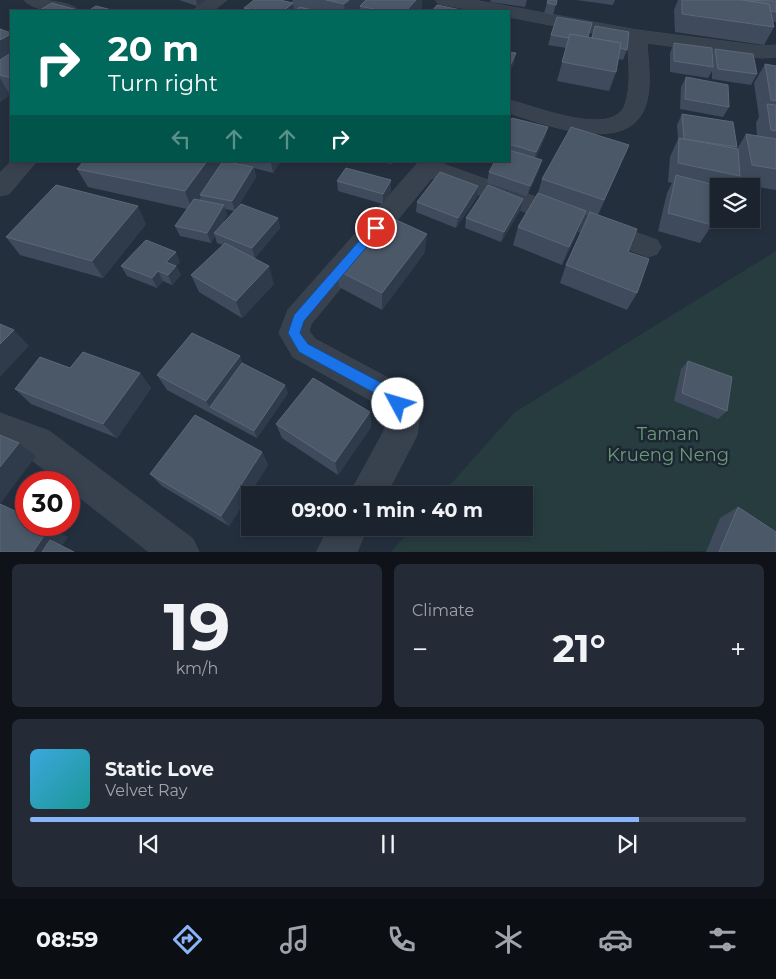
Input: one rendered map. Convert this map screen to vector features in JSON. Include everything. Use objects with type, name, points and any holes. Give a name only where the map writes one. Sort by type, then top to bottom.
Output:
[{"type":"street","points":[[33,0],[67,10]]},
{"type":"street","points":[[203,10],[218,0]]},
{"type":"street","points":[[445,0],[497,10]]},
{"type":"street","points":[[510,13],[637,36],[762,52],[776,51]]},
{"type":"street","points":[[510,106],[576,126],[599,127],[618,124],[632,112],[638,96],[637,36]]},
{"type":"street","points":[[0,188],[25,162]]},
{"type":"street","points":[[372,486],[400,435],[404,413],[392,396],[304,348],[294,333],[298,319],[431,164],[648,247]]},
{"type":"street","points":[[0,428],[37,443],[180,552]]},
{"type":"street","points":[[336,552],[345,536]]},
{"type":"green space","name":"Taman Krueng Neng","points":[[776,251],[776,551],[391,552],[405,536],[533,536],[533,486],[449,486],[515,412]]},
{"type":"building","points":[[254,0],[280,0],[293,3],[284,10],[253,10],[244,8]]},
{"type":"building","points":[[326,0],[349,0],[344,4]]},
{"type":"building","points":[[366,0],[416,0],[407,10],[378,10],[360,6]]},
{"type":"building","points":[[548,0],[557,0],[556,5],[547,3]]},
{"type":"building","points":[[682,0],[741,0],[769,4],[774,27],[682,14]]},
{"type":"building","points":[[742,0],[776,1],[776,12],[771,11],[769,4]]},
{"type":"building","points":[[52,3],[77,10],[40,10]]},
{"type":"building","points":[[437,5],[461,10],[433,10]]},
{"type":"building","points":[[96,6],[112,10],[90,10]]},
{"type":"building","points":[[300,7],[312,10],[296,10]]},
{"type":"building","points":[[557,17],[592,23],[588,37],[570,34],[569,38],[551,35]]},
{"type":"building","points":[[595,26],[629,32],[627,50],[620,48],[621,43],[592,38]]},
{"type":"building","points":[[0,29],[10,33],[10,35],[0,40]]},
{"type":"building","points":[[570,34],[621,43],[616,72],[562,62]]},
{"type":"building","points":[[674,43],[712,48],[713,67],[674,61]]},
{"type":"building","points":[[715,49],[753,54],[757,74],[718,69]]},
{"type":"building","points":[[510,52],[516,53],[510,66]]},
{"type":"building","points":[[10,54],[10,78],[0,75],[0,60]]},
{"type":"building","points":[[765,64],[776,66],[776,101],[771,100]]},
{"type":"building","points":[[686,77],[728,85],[729,107],[685,99]]},
{"type":"building","points":[[767,104],[776,105],[776,131],[771,130]]},
{"type":"building","points":[[682,114],[733,122],[737,147],[684,139]]},
{"type":"building","points":[[512,118],[548,127],[536,152],[510,144],[510,122]]},
{"type":"building","points":[[571,127],[629,145],[604,200],[542,179]]},
{"type":"building","points":[[746,134],[776,139],[776,169],[752,165]]},
{"type":"building","points":[[679,138],[738,149],[740,176],[678,163]]},
{"type":"building","points":[[510,150],[542,160],[530,186],[489,172],[494,162],[510,162]]},
{"type":"building","points":[[83,162],[206,162],[185,191],[77,169]]},
{"type":"building","points":[[222,162],[253,167],[232,201],[200,195]]},
{"type":"building","points":[[346,168],[391,180],[383,194],[337,181]]},
{"type":"building","points":[[440,172],[478,186],[458,218],[417,202]]},
{"type":"building","points":[[676,175],[710,184],[710,224],[668,213]]},
{"type":"building","points":[[56,185],[138,206],[92,261],[6,237]]},
{"type":"building","points":[[488,185],[523,199],[504,232],[466,218]]},
{"type":"building","points":[[538,193],[586,211],[569,247],[518,227]]},
{"type":"building","points":[[194,199],[224,205],[207,233],[175,226]]},
{"type":"building","points":[[241,204],[278,218],[252,248],[214,233]]},
{"type":"building","points":[[590,212],[637,229],[628,252],[649,259],[637,293],[566,265]]},
{"type":"building","points":[[383,214],[427,234],[382,293],[337,270]]},
{"type":"building","points":[[146,240],[176,252],[166,262],[176,266],[168,275],[158,271],[152,278],[121,266]]},
{"type":"building","points":[[225,243],[269,266],[236,301],[191,275]]},
{"type":"building","points":[[0,324],[14,330],[0,344]]},
{"type":"building","points":[[192,333],[240,356],[206,401],[157,375]]},
{"type":"building","points":[[83,352],[140,373],[103,424],[15,389],[40,357],[70,368]]},
{"type":"building","points":[[688,361],[732,377],[727,411],[682,393]]},
{"type":"building","points":[[242,363],[285,385],[254,431],[210,407]]},
{"type":"building","points":[[313,378],[370,412],[335,462],[276,424]]},
{"type":"building","points":[[195,415],[262,452],[221,516],[150,474]]},
{"type":"building","points":[[0,435],[19,443],[0,467]]},
{"type":"building","points":[[0,504],[15,511],[15,536],[44,536],[33,552],[0,552]]},
{"type":"building","points":[[738,507],[776,532],[776,552],[719,552]]},
{"type":"building","points":[[50,540],[74,552],[42,552]]},
{"type":"route","points":[[376,228],[298,319],[294,333],[304,348],[392,396],[398,404]]}]
